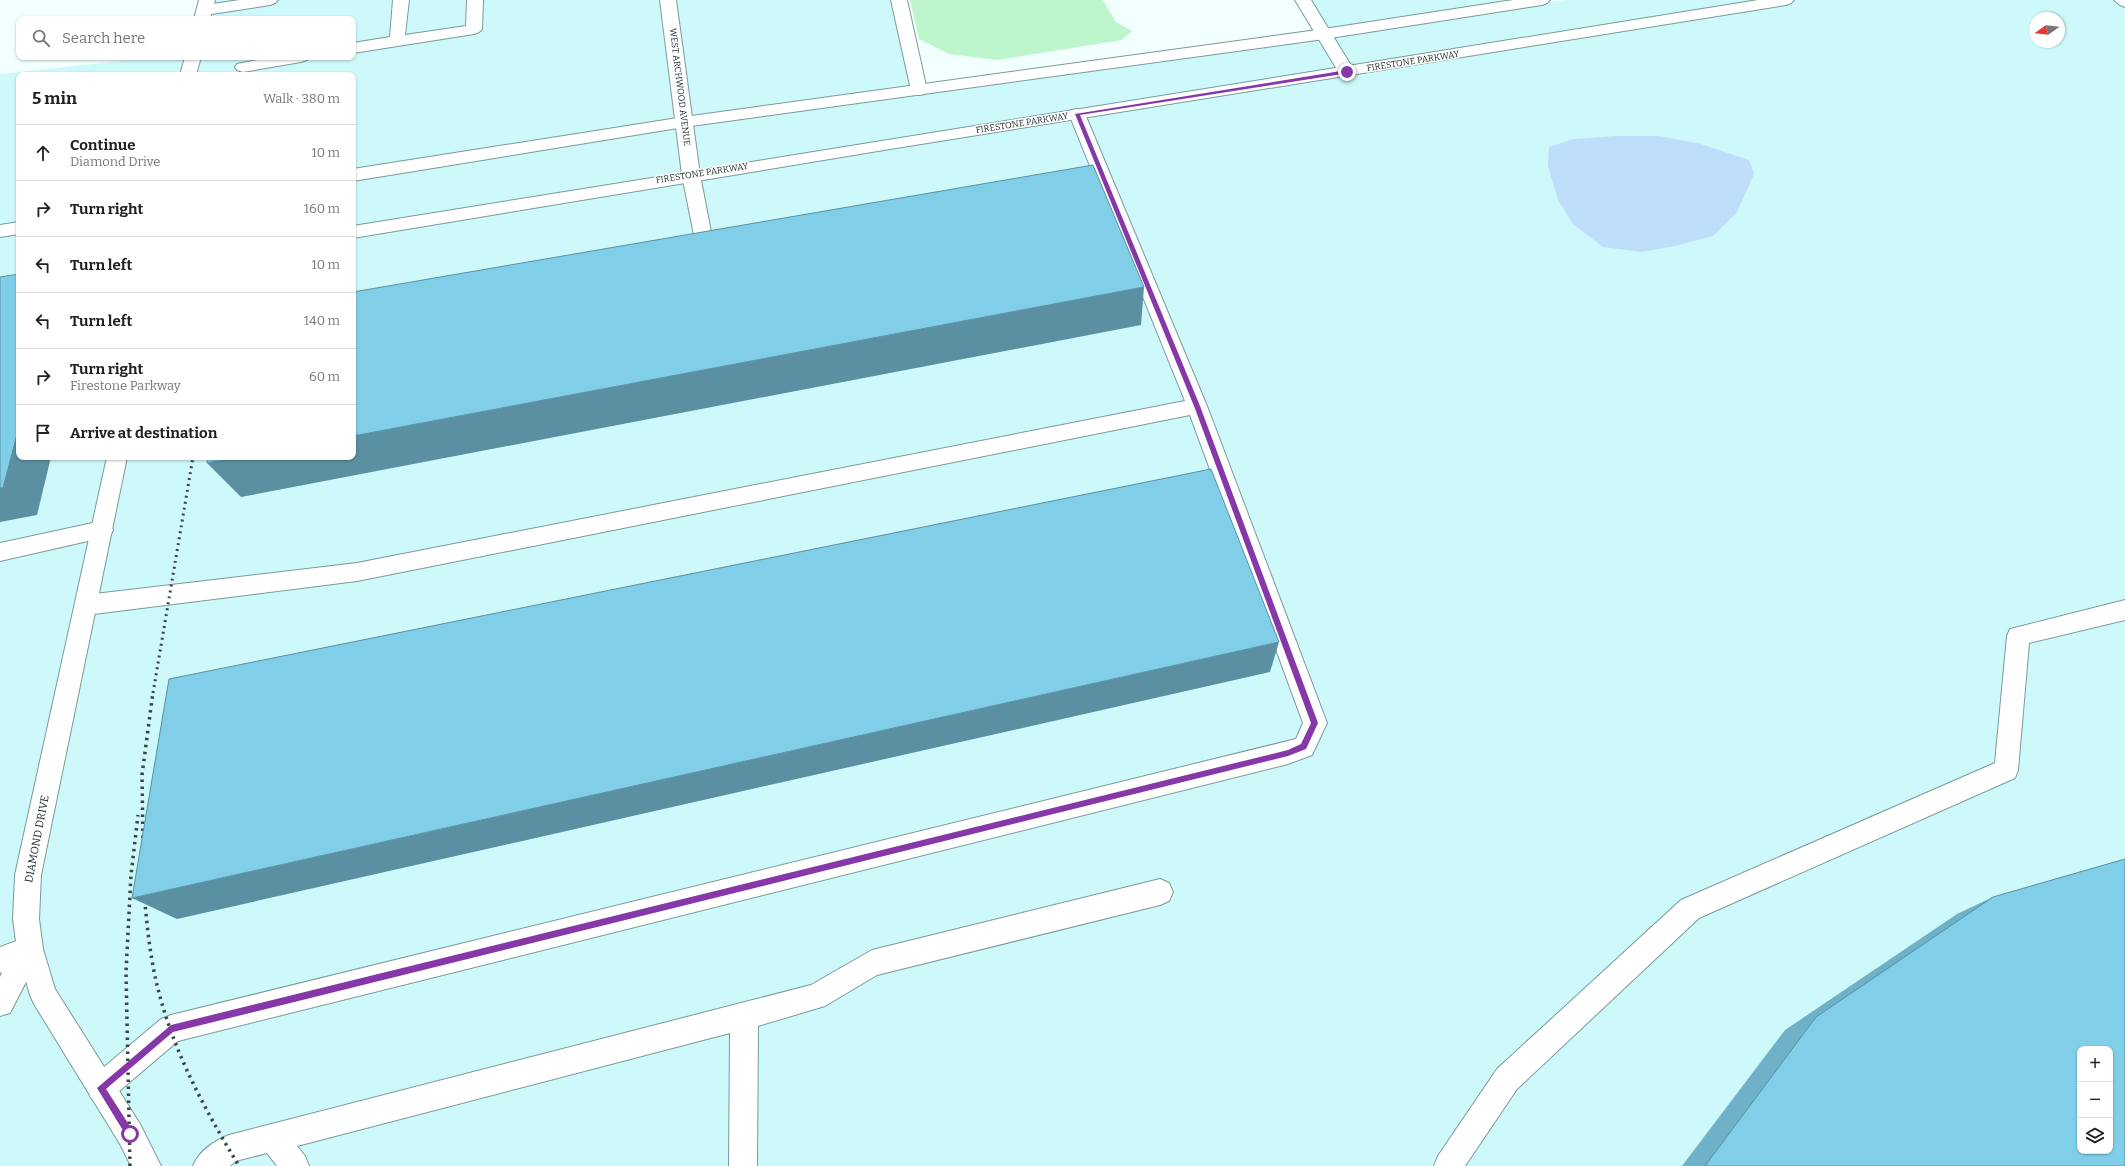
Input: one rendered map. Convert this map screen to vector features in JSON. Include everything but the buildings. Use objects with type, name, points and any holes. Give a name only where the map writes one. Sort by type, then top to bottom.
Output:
[{"type":"street","points":[[205,10],[270,0]]},
{"type":"street","points":[[397,41],[401,0]]},
{"type":"street","points":[[356,48],[474,29],[476,0]]},
{"type":"street","name":"WEST ARCHWOOD AVENUE","points":[[668,0],[691,175],[696,241],[743,233]]},
{"type":"street","points":[[899,0],[919,90]]},
{"type":"street","points":[[1302,0],[1347,72]]},
{"type":"street","points":[[356,175],[684,122],[1324,34],[1502,3],[1542,0]]},
{"type":"street","name":"FIRESTONE PARKWAY","points":[[356,231],[691,175],[1347,72],[1786,0]]},
{"type":"street","points":[[189,72],[192,60]]},
{"type":"street","points":[[243,67],[284,60]]},
{"type":"street","points":[[101,1088],[171,1029],[1292,752],[1304,747],[1315,723],[1197,406],[1093,175],[1077,114]]},
{"type":"street","points":[[0,231],[16,228]]},
{"type":"street","points":[[86,605],[357,572],[1197,406]]},
{"type":"street","name":"DIAMOND DRIVE","points":[[116,460],[28,875],[26,919],[30,949],[43,995],[101,1088],[147,1166]]},
{"type":"street","points":[[0,552],[102,530]]},
{"type":"street","points":[[1448,1166],[1507,1079],[1690,909],[2006,770],[2018,636],[2125,610]]},
{"type":"street","points":[[207,1166],[229,1149],[816,997],[872,963],[1160,892]]},
{"type":"street","points":[[0,960],[30,949]]},
{"type":"street","points":[[0,1003],[30,949]]},
{"type":"street","points":[[743,1166],[744,1016]]},
{"type":"street","points":[[273,1138],[295,1166]]},
{"type":"shaded area","points":[[207,0],[899,0],[919,89],[1323,34],[1303,0],[1542,0],[1514,5],[1567,0],[2125,0],[2125,1166],[0,1166],[0,74],[16,72],[16,460],[356,460],[356,72],[19,72],[131,60],[356,60],[356,16],[203,16]]},
{"type":"shaded area","points":[[1615,136],[1659,136],[1701,144],[1749,160],[1754,174],[1737,212],[1713,236],[1675,246],[1642,252],[1603,247],[1573,224],[1558,200],[1548,166],[1549,147],[1574,139]]},
{"type":"green space","points":[[910,0],[1103,0],[1116,22],[1132,31],[1122,40],[997,60],[949,54],[919,39]]},
{"type":"railway","points":[[153,693],[192,460]]},
{"type":"railway","points":[[143,845],[142,775],[153,692]]},
{"type":"railway","points":[[130,1166],[126,972],[131,875],[138,815]]},
{"type":"railway","points":[[144,893],[149,941],[155,977],[173,1036],[192,1080],[214,1124],[239,1166]]},
{"type":"route","points":[[130,1134],[101,1088],[171,1029],[1288,753],[1304,747],[1315,723],[1197,406],[1077,114],[1347,72]]}]
